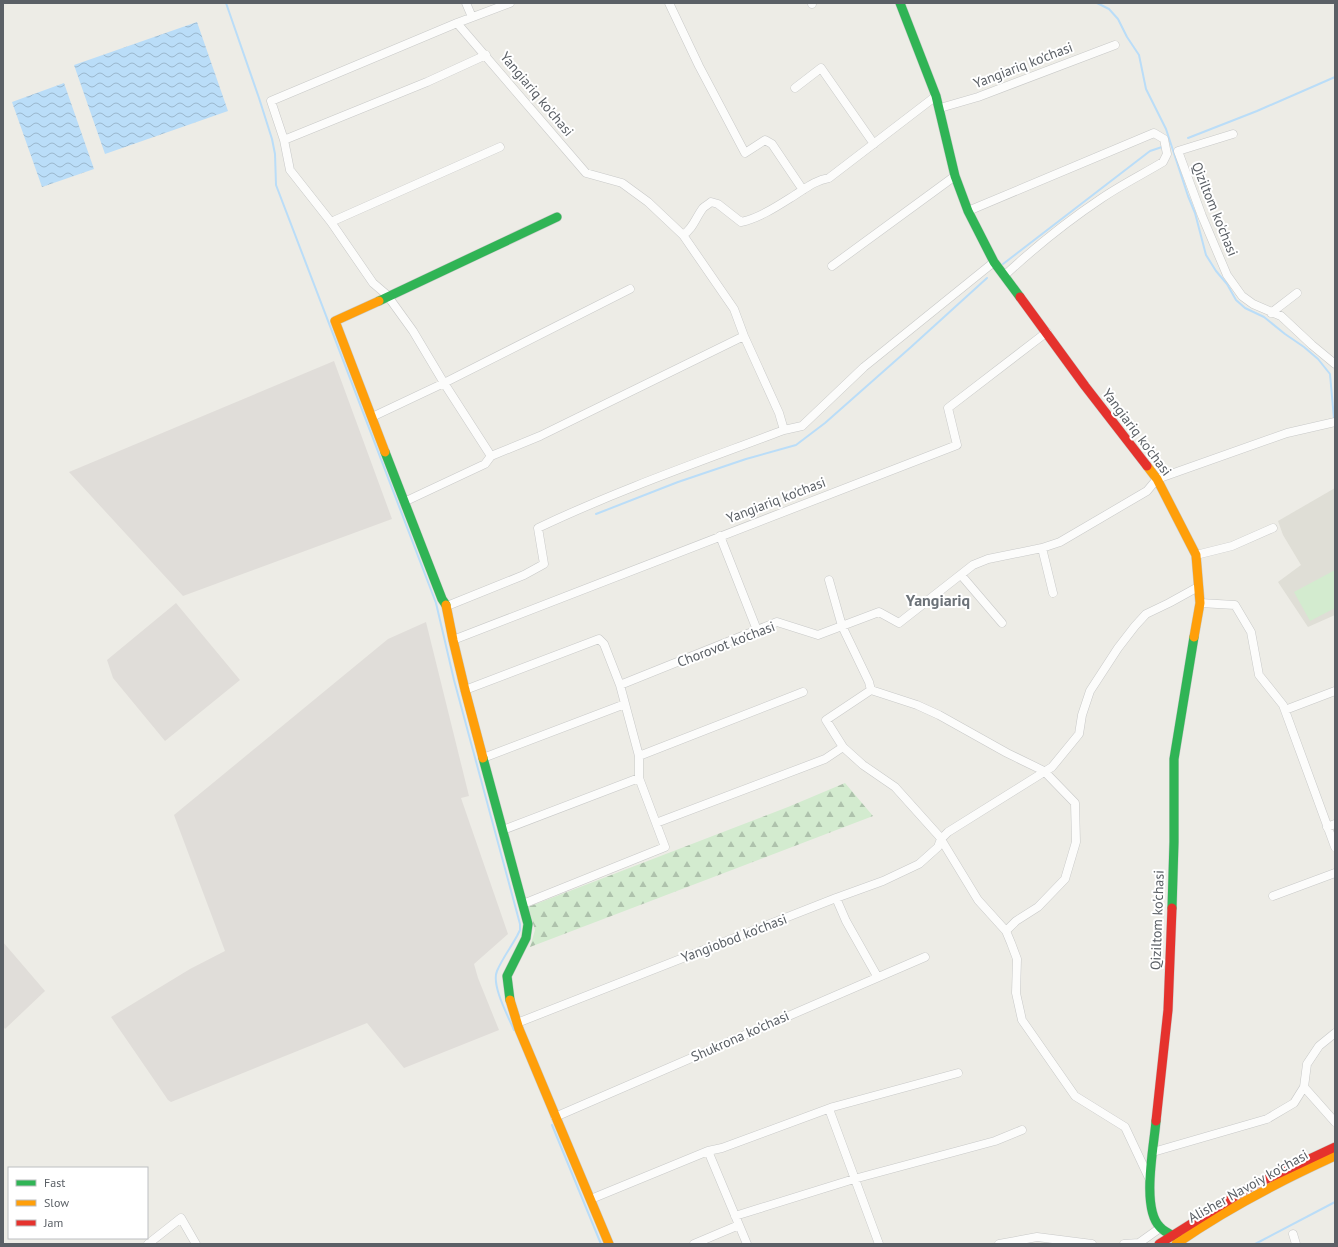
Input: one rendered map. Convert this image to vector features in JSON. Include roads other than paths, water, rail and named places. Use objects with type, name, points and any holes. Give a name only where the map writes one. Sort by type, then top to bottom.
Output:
[{"type":"street","points":[[466,3],[472,17]]},
{"type":"street","points":[[491,456],[444,383],[413,331],[387,295],[373,283],[331,222],[290,170],[284,140],[271,101],[457,23],[510,3]]},
{"type":"street","points":[[669,3],[699,66],[745,153],[765,140],[772,144],[803,190]]},
{"type":"street","points":[[447,606],[524,575],[544,564],[538,528],[562,516],[625,490],[784,430],[802,426],[864,367],[994,262],[968,211],[955,176],[940,108],[900,3]]},
{"type":"street","points":[[457,23],[486,55]]},
{"type":"street","name":"Yangiariq ko'chasi","points":[[940,108],[978,97],[1115,45]]},
{"type":"street","name":"Yangiariq ko'chasi","points":[[284,140],[428,82],[486,55],[586,173],[622,183],[648,202],[683,235],[734,309],[744,336],[779,413],[784,430]]},
{"type":"street","points":[[795,88],[821,68],[874,144]]},
{"type":"street","points":[[683,235],[687,233],[704,207],[711,202],[718,204],[741,222],[751,220],[818,181],[829,178],[936,96]]},
{"type":"street","points":[[968,211],[1154,133],[1164,139],[1167,154],[1163,162],[1091,205],[1004,276]]},
{"type":"street","name":"Qiziltom ko'chasi","points":[[1233,134],[1178,151],[1199,210],[1227,275],[1242,296],[1252,304],[1281,316],[1335,364]]},
{"type":"street","points":[[331,222],[500,147]]},
{"type":"street","points":[[832,266],[955,176]]},
{"type":"street","points":[[557,217],[387,295],[335,321],[442,599],[447,606],[453,640],[465,690],[528,924],[526,938],[507,976],[510,1001],[517,1023],[555,1117],[609,1244]]},
{"type":"street","name":"Yangiariq ko'chasi","points":[[994,262],[1047,332],[1085,386],[1157,479],[1196,555]]},
{"type":"street","points":[[372,417],[444,383],[630,289]]},
{"type":"street","points":[[1271,313],[1297,293]]},
{"type":"street","name":"Yangiariq ko'chasi","points":[[453,640],[957,445],[948,408],[1047,332]]},
{"type":"street","points":[[404,502],[485,464],[491,456],[540,436],[744,336]]},
{"type":"street","points":[[1002,623],[960,575],[973,565],[988,559],[1042,548],[1060,542],[1147,491],[1157,479],[1287,433],[1335,422]]},
{"type":"street","points":[[1196,555],[1232,546],[1273,528]]},
{"type":"street","points":[[720,536],[757,630]]},
{"type":"street","points":[[1042,548],[1053,593]]},
{"type":"street","name":"Qiziltom ko'chasi","points":[[1160,1228],[1152,1216],[1149,1178],[1154,1152],[1168,1010],[1174,842],[1174,759],[1200,603],[1196,555]]},
{"type":"street","name":"Chorovot ko'chasi","points":[[620,685],[777,622],[818,635],[879,612],[899,623],[960,575]]},
{"type":"street","points":[[829,580],[842,626],[869,682],[871,690]]},
{"type":"street","points":[[941,839],[948,832],[1052,766],[1079,734],[1082,715],[1090,691],[1118,648],[1135,626],[1146,614],[1198,587]]},
{"type":"street","points":[[1200,603],[1235,604],[1251,632],[1259,675],[1284,705],[1331,825],[1335,847]]},
{"type":"street","points":[[465,690],[599,639],[604,644],[620,685],[639,756],[639,778],[665,847],[523,904]]},
{"type":"street","points":[[871,690],[917,705],[939,715],[1007,753],[1044,771],[1075,803],[1076,842],[1066,878],[1038,907],[1016,921],[1006,932]]},
{"type":"street","points":[[871,690],[826,720],[843,747],[863,766],[895,787],[941,839],[978,900],[1006,932],[1017,959],[1016,993],[1022,1020],[1075,1096],[1124,1127],[1149,1178]]},
{"type":"street","points":[[639,756],[803,692]]},
{"type":"street","points":[[1285,710],[1335,692]]},
{"type":"street","points":[[483,758],[625,704]]},
{"type":"street","points":[[656,823],[825,759],[843,747]]},
{"type":"street","points":[[503,830],[639,778]]},
{"type":"street","name":"Yangiobod ko'chasi","points":[[517,1023],[836,898],[884,881],[919,864],[938,847],[941,839]]},
{"type":"street","points":[[1273,896],[1335,873]]},
{"type":"street","points":[[836,898],[846,921],[877,976]]},
{"type":"street","name":"Shukrona ko'chasi","points":[[555,1117],[877,976],[925,957]]},
{"type":"street","points":[[1154,1152],[1267,1119],[1294,1103],[1304,1086],[1307,1064],[1319,1046],[1335,1033]]},
{"type":"street","points":[[591,1199],[708,1151],[722,1148],[829,1109],[958,1073]]},
{"type":"street","points":[[1304,1086],[1335,1122]]},
{"type":"street","points":[[829,1109],[879,1244]]},
{"type":"street","points":[[735,1216],[854,1179],[995,1141],[1022,1130]]},
{"type":"street","name":"Alisher Navoiy ko'chasi","points":[[1177,1240],[1250,1187],[1335,1147]]},
{"type":"street","points":[[708,1151],[747,1244]]},
{"type":"street","name":"Alisher Navoiy ko'chasi","points":[[1159,1244],[1177,1240],[1271,1187],[1335,1156]]},
{"type":"street","points":[[148,1244],[181,1218],[196,1244]]},
{"type":"street","points":[[694,1244],[739,1225]]},
{"type":"street","points":[[1124,1244],[1139,1243],[1160,1228],[1177,1240]]},
{"type":"street","points":[[1294,1234],[1296,1244]]},
{"type":"street","points":[[999,1244],[1037,1237],[1092,1244]]},
{"type":"water","points":[[197,22],[228,111],[105,154],[74,65]]},
{"type":"water","points":[[64,83],[94,169],[42,187],[12,102]]},
{"type":"waterway","points":[[226,3],[272,139],[275,154],[276,185],[436,603],[454,680],[520,924],[520,930],[499,967],[496,977],[498,992],[514,1030]]},
{"type":"waterway","points":[[1097,3],[1109,9],[1118,19],[1127,37],[1139,55],[1146,89],[1166,129],[1195,213],[1206,255],[1216,271],[1227,284],[1236,300],[1245,308],[1264,317],[1304,347],[1318,359],[1330,374],[1334,419]]},
{"type":"waterway","points":[[1188,138],[1257,111],[1335,77]]},
{"type":"waterway","points":[[1003,264],[1150,151],[1162,147]]},
{"type":"waterway","points":[[596,514],[678,482],[746,459],[796,445],[825,423],[987,278]]},
{"type":"waterway","points":[[552,1125],[601,1244]]},
{"type":"waterway","points":[[1255,1244],[1335,1202]]},
{"type":"district","name":"Yangiariq","points":[[938,600]]}]
